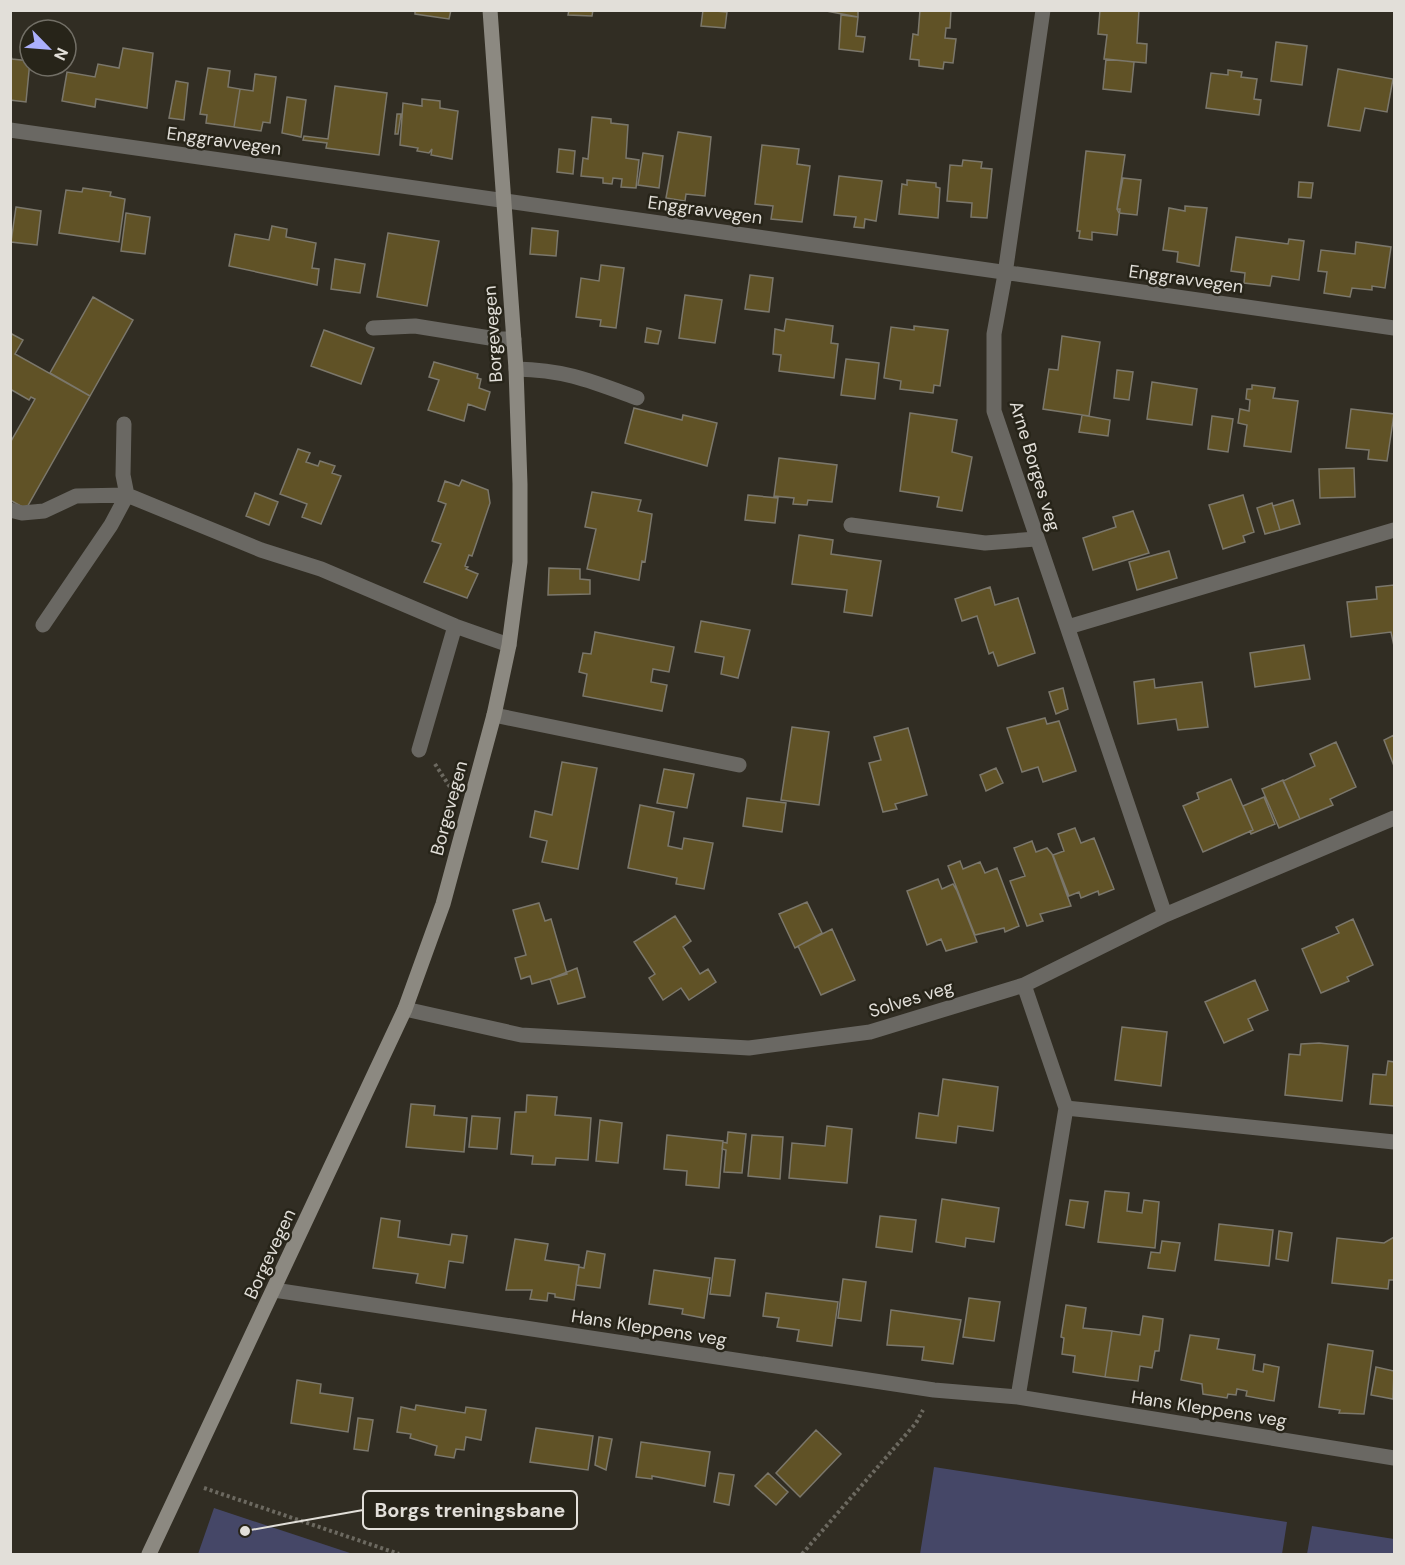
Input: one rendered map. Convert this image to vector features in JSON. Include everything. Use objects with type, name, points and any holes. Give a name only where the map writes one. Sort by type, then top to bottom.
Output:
[{"type":"street","name":"Borgevegen","points":[[149,1554],[405,1009],[443,904],[494,715],[508,645],[520,562],[516,369],[490,10]]},
{"type":"street","name":"Arne Borges veg","points":[[1043,10],[1005,274],[994,334],[994,411],[1165,915]]},
{"type":"street","name":"Enggravvegen","points":[[10,130],[1395,328]]},
{"type":"street","points":[[373,328],[415,326],[496,339],[514,339]]},
{"type":"street","points":[[516,369],[552,370],[574,375],[637,398]]},
{"type":"street","points":[[43,625],[111,525],[127,495],[123,475],[124,424]]},
{"type":"street","points":[[10,510],[22,513],[44,511],[76,496],[127,495],[261,550],[321,569],[454,626],[508,645]]},
{"type":"street","points":[[851,525],[985,543],[1036,539]]},
{"type":"street","points":[[1068,627],[1395,530]]},
{"type":"street","points":[[419,750],[454,626]]},
{"type":"street","points":[[494,715],[739,765]]},
{"type":"street","name":"Solves veg","points":[[405,1009],[521,1035],[749,1048],[870,1032],[1024,985],[1165,915],[1395,818]]},
{"type":"street","points":[[1018,1398],[1066,1108],[1024,985]]},
{"type":"street","points":[[1066,1108],[1395,1142]]},
{"type":"street","name":"Hans Kleppens veg","points":[[274,1290],[934,1390],[1018,1398],[1395,1458]]},
{"type":"path","points":[[419,750],[440,768],[467,820]]},
{"type":"path","points":[[802,1554],[916,1424],[934,1390]]},
{"type":"path","points":[[184,1481],[399,1554]]},
{"type":"shaded area","points":[[934,1467],[1287,1522],[1282,1554],[920,1554]]},
{"type":"shaded area","points":[[214,1508],[353,1554],[198,1554]]},
{"type":"shaded area","points":[[1312,1526],[1394,1539],[1394,1554],[1307,1554]]},
{"type":"building","points":[[415,10],[451,10],[449,19],[415,14]]},
{"type":"building","points":[[569,10],[593,10],[592,16],[568,15]]},
{"type":"building","points":[[703,10],[727,12],[725,28],[701,26]]},
{"type":"building","points":[[821,10],[858,10],[858,17]]},
{"type":"building","points":[[920,10],[951,10],[950,28],[946,28],[945,38],[956,39],[953,63],[944,62],[943,69],[919,66],[919,60],[910,59],[913,34],[918,35]]},
{"type":"building","points":[[1100,10],[1139,10],[1137,43],[1147,44],[1146,63],[1104,59],[1107,35],[1098,34]]},
{"type":"building","points":[[841,15],[858,17],[856,36],[865,37],[863,52],[839,49]]},
{"type":"building","points":[[1276,42],[1307,46],[1302,85],[1271,81]]},
{"type":"building","points":[[123,48],[153,53],[147,108],[96,99],[95,107],[62,101],[66,78],[78,78],[78,74],[95,77],[98,64],[119,68]]},
{"type":"building","points":[[10,54],[12,59],[18,60],[18,78],[28,78],[26,102],[10,100]]},
{"type":"building","points":[[1106,59],[1134,62],[1131,92],[1103,89]]},
{"type":"building","points":[[208,68],[230,71],[228,87],[240,89],[234,127],[206,123],[207,115],[200,114]]},
{"type":"building","points":[[1338,69],[1393,79],[1387,112],[1365,108],[1360,131],[1328,126]]},
{"type":"building","points":[[1228,70],[1242,72],[1241,77],[1257,79],[1254,99],[1261,100],[1259,115],[1206,108],[1211,73],[1228,75]]},
{"type":"building","points":[[255,74],[276,77],[270,123],[263,122],[261,131],[234,127],[240,89],[253,91]]},
{"type":"building","points":[[176,81],[188,83],[184,120],[169,118]]},
{"type":"building","points":[[335,86],[387,93],[379,155],[326,148],[327,143],[303,140],[304,136],[328,139]]},
{"type":"building","points":[[287,97],[306,100],[301,137],[282,133]]},
{"type":"building","points":[[422,99],[440,101],[440,108],[458,111],[452,159],[431,155],[432,149],[429,153],[417,151],[418,148],[400,145],[403,103],[422,106]]},
{"type":"building","points":[[397,114],[401,114],[398,134],[395,134]]},
{"type":"building","points":[[592,117],[611,119],[611,123],[628,125],[626,158],[639,160],[636,188],[621,187],[622,179],[613,178],[612,184],[603,183],[603,178],[581,176],[583,158],[588,159]]},
{"type":"building","points":[[678,132],[711,137],[705,196],[686,194],[685,201],[666,198]]},
{"type":"building","points":[[762,145],[799,149],[797,164],[810,166],[802,222],[771,219],[773,206],[755,204]]},
{"type":"building","points":[[559,149],[575,151],[573,174],[557,172]]},
{"type":"building","points":[[1086,151],[1125,155],[1117,209],[1120,209],[1117,235],[1092,232],[1092,240],[1079,238],[1080,231],[1077,231]]},
{"type":"building","points":[[643,153],[663,156],[659,188],[638,185]]},
{"type":"building","points":[[963,160],[982,162],[981,168],[992,169],[987,218],[971,217],[972,203],[947,201],[950,165],[962,166]]},
{"type":"building","points":[[839,176],[882,181],[876,221],[865,219],[864,228],[854,227],[856,217],[834,215]]},
{"type":"building","points":[[1123,178],[1141,180],[1137,215],[1119,213],[1117,209]]},
{"type":"building","points":[[907,180],[936,183],[936,187],[940,188],[938,218],[899,214],[902,184],[907,185]]},
{"type":"building","points":[[1299,182],[1313,183],[1311,198],[1298,197]]},
{"type":"building","points":[[83,188],[111,192],[110,196],[125,199],[119,242],[59,233],[66,190],[82,192]]},
{"type":"building","points":[[1185,206],[1207,208],[1199,266],[1177,262],[1178,252],[1163,250],[1169,208],[1185,211]]},
{"type":"building","points":[[16,207],[41,211],[37,245],[11,242]]},
{"type":"building","points":[[126,213],[150,217],[145,254],[121,251]]},
{"type":"building","points":[[272,226],[287,229],[286,237],[316,243],[312,268],[319,269],[317,285],[229,266],[235,234],[269,240]]},
{"type":"building","points":[[532,228],[558,231],[556,256],[530,254]]},
{"type":"building","points":[[388,233],[439,241],[427,306],[377,297]]},
{"type":"building","points":[[1236,237],[1288,244],[1289,239],[1304,241],[1299,280],[1272,276],[1270,286],[1244,283],[1245,273],[1231,271]]},
{"type":"building","points":[[1356,242],[1391,247],[1385,288],[1372,286],[1372,290],[1352,288],[1350,297],[1324,293],[1327,272],[1318,271],[1321,250],[1355,254]]},
{"type":"building","points":[[335,259],[365,264],[360,293],[331,289]]},
{"type":"building","points":[[601,265],[624,268],[616,328],[600,326],[601,320],[576,317],[581,278],[599,281]]},
{"type":"building","points":[[750,275],[773,278],[769,312],[745,309]]},
{"type":"building","points":[[685,295],[722,300],[715,343],[679,338]]},
{"type":"building","points":[[93,297],[133,320],[90,396],[50,373]]},
{"type":"building","points":[[786,319],[833,326],[831,343],[838,344],[834,378],[779,371],[781,355],[773,354],[775,329],[784,331]]},
{"type":"building","points":[[914,326],[948,330],[940,386],[934,385],[933,393],[900,389],[901,381],[884,378],[891,327],[914,330]]},
{"type":"building","points":[[647,328],[661,331],[658,344],[645,342]]},
{"type":"building","points":[[324,330],[374,348],[361,384],[311,366]]},
{"type":"building","points":[[10,333],[23,340],[15,354],[90,396],[26,509],[10,500],[10,443],[35,399],[31,397],[29,400],[10,389]]},
{"type":"building","points":[[1062,336],[1100,342],[1089,416],[1043,409],[1049,369],[1058,370]]},
{"type":"building","points":[[846,359],[879,363],[875,399],[841,395]]},
{"type":"building","points":[[434,362],[478,374],[477,378],[481,379],[479,388],[490,392],[485,410],[468,404],[464,421],[428,410],[439,380],[429,377]]},
{"type":"building","points":[[1117,370],[1133,372],[1129,400],[1114,398]]},
{"type":"building","points":[[1152,382],[1197,389],[1192,425],[1147,419]]},
{"type":"building","points":[[1252,385],[1275,388],[1273,398],[1298,401],[1291,452],[1244,446],[1247,425],[1238,423],[1240,409],[1249,411],[1250,400],[1246,399],[1247,389],[1252,389]]},
{"type":"building","points":[[634,408],[682,420],[683,415],[717,423],[707,466],[625,443]]},
{"type":"building","points":[[1351,409],[1394,414],[1387,461],[1368,459],[1369,450],[1346,448]]},
{"type":"building","points":[[910,413],[957,420],[952,452],[972,457],[962,511],[937,507],[939,497],[900,491]]},
{"type":"building","points":[[1082,415],[1110,420],[1108,436],[1079,432]]},
{"type":"building","points":[[1212,416],[1233,419],[1228,452],[1208,449]]},
{"type":"building","points":[[298,449],[310,453],[306,462],[318,466],[320,461],[335,466],[332,473],[341,476],[321,524],[302,517],[307,504],[280,494]]},
{"type":"building","points":[[779,458],[837,465],[832,502],[808,500],[807,505],[793,504],[794,498],[774,496]]},
{"type":"building","points":[[1354,468],[1355,497],[1320,498],[1319,469]]},
{"type":"building","points":[[462,480],[488,490],[490,503],[472,556],[469,555],[465,566],[468,567],[466,569],[478,574],[467,598],[424,582],[441,544],[432,541],[446,504],[438,501],[445,481],[459,486]]},
{"type":"building","points":[[592,492],[641,500],[638,511],[652,514],[645,562],[642,561],[639,580],[587,569],[596,529],[585,527]]},
{"type":"building","points":[[255,493],[278,502],[269,525],[246,516]]},
{"type":"building","points":[[748,495],[778,498],[775,523],[745,520]]},
{"type":"building","points":[[1243,495],[1254,532],[1243,536],[1245,542],[1223,549],[1209,505]]},
{"type":"building","points":[[1293,500],[1300,524],[1280,530],[1273,506]]},
{"type":"building","points":[[1272,503],[1280,530],[1265,534],[1257,508]]},
{"type":"building","points":[[1133,511],[1149,553],[1093,570],[1083,538],[1116,527],[1113,517]]},
{"type":"building","points":[[799,535],[833,540],[831,554],[881,561],[872,616],[844,612],[847,590],[792,584]]},
{"type":"building","points":[[1169,551],[1177,578],[1137,590],[1129,562]]},
{"type":"building","points":[[549,568],[580,569],[580,579],[590,580],[590,594],[548,595]]},
{"type":"building","points":[[1394,585],[1394,646],[1391,632],[1351,637],[1347,602],[1377,599],[1376,587]]},
{"type":"building","points":[[990,587],[995,605],[1018,598],[1035,653],[998,666],[993,652],[989,654],[977,616],[962,621],[955,599]]},
{"type":"building","points":[[701,621],[750,630],[738,678],[721,674],[724,657],[695,652]]},
{"type":"building","points":[[595,632],[674,647],[669,672],[653,669],[651,682],[667,685],[662,711],[583,696],[587,674],[579,672],[583,653],[591,654]]},
{"type":"building","points":[[1304,645],[1310,679],[1255,687],[1250,653]]},
{"type":"building","points":[[1154,679],[1155,688],[1202,682],[1208,727],[1178,730],[1176,719],[1138,724],[1134,682]]},
{"type":"building","points":[[1063,688],[1068,709],[1056,714],[1049,692]]},
{"type":"building","points":[[1045,718],[1047,724],[1059,721],[1076,771],[1043,782],[1038,767],[1022,772],[1007,728]]},
{"type":"building","points":[[792,727],[829,732],[819,805],[781,800]]},
{"type":"building","points":[[908,728],[927,795],[895,804],[897,809],[883,812],[869,763],[881,760],[874,737]]},
{"type":"building","points":[[1394,735],[1394,766],[1384,740]]},
{"type":"building","points":[[1336,742],[1356,787],[1330,799],[1333,805],[1300,819],[1283,781],[1315,766],[1310,754]]},
{"type":"building","points":[[562,762],[597,768],[578,869],[542,862],[547,841],[530,837],[535,811],[552,815]]},
{"type":"building","points":[[996,768],[1003,783],[986,791],[980,775]]},
{"type":"building","points":[[664,769],[694,774],[687,808],[657,803]]},
{"type":"building","points":[[1231,779],[1253,830],[1203,852],[1183,806],[1199,799],[1197,793]]},
{"type":"building","points":[[1283,780],[1300,819],[1279,828],[1262,789]]},
{"type":"building","points":[[1264,797],[1275,824],[1251,834],[1250,831],[1253,830],[1243,806]]},
{"type":"building","points":[[747,798],[786,803],[782,832],[743,826]]},
{"type":"building","points":[[640,805],[674,812],[668,846],[682,849],[684,838],[713,843],[704,889],[676,884],[677,878],[628,868]]},
{"type":"building","points":[[1075,828],[1081,843],[1094,838],[1114,889],[1099,895],[1098,891],[1081,898],[1079,892],[1069,896],[1053,855],[1064,851],[1058,834]]},
{"type":"building","points":[[1032,841],[1036,852],[1047,848],[1052,854],[1071,906],[1040,914],[1043,921],[1027,926],[1010,881],[1025,876],[1014,848]]},
{"type":"building","points":[[960,861],[963,869],[980,862],[985,873],[997,868],[1019,926],[1005,932],[1004,928],[975,935],[948,866]]},
{"type":"building","points":[[938,879],[942,889],[953,884],[977,942],[946,951],[941,939],[927,945],[907,891]]},
{"type":"building","points":[[807,902],[822,933],[795,948],[779,914]]},
{"type":"building","points":[[539,903],[545,921],[551,919],[567,974],[532,984],[530,976],[521,979],[515,958],[526,955],[513,910]]},
{"type":"building","points":[[675,916],[691,941],[683,947],[700,974],[708,969],[716,982],[689,1000],[681,988],[663,1000],[649,978],[655,974],[634,942]]},
{"type":"building","points":[[1353,919],[1373,965],[1347,977],[1349,981],[1321,993],[1302,949],[1339,933],[1336,927]]},
{"type":"building","points":[[832,929],[855,980],[821,995],[798,946]]},
{"type":"building","points":[[577,968],[585,997],[558,1004],[550,979]]},
{"type":"building","points":[[1255,980],[1268,1010],[1248,1019],[1253,1030],[1224,1043],[1205,1002]]},
{"type":"building","points":[[1122,1027],[1167,1032],[1161,1086],[1115,1080]]},
{"type":"building","points":[[1301,1044],[1348,1046],[1342,1101],[1285,1095],[1289,1054],[1300,1055]]},
{"type":"building","points":[[1388,1061],[1394,1062],[1394,1106],[1370,1104],[1373,1074],[1386,1075]]},
{"type":"building","points":[[943,1079],[998,1087],[993,1131],[958,1126],[956,1143],[916,1138],[919,1113],[938,1116]]},
{"type":"building","points":[[527,1095],[557,1097],[555,1115],[591,1118],[588,1160],[556,1158],[555,1165],[532,1164],[533,1156],[511,1154],[515,1112],[526,1112]]},
{"type":"building","points":[[411,1104],[435,1106],[434,1115],[467,1118],[464,1152],[406,1147]]},
{"type":"building","points":[[472,1116],[500,1118],[497,1149],[469,1147]]},
{"type":"building","points":[[600,1120],[622,1123],[618,1163],[596,1161]]},
{"type":"building","points":[[827,1126],[852,1129],[847,1183],[789,1178],[792,1143],[825,1146]]},
{"type":"building","points":[[728,1132],[746,1134],[742,1173],[724,1172],[726,1150],[722,1149],[723,1142],[727,1143]]},
{"type":"building","points":[[667,1135],[723,1141],[719,1188],[686,1185],[687,1171],[664,1169]]},
{"type":"building","points":[[752,1135],[783,1137],[780,1179],[748,1176]]},
{"type":"building","points":[[1105,1191],[1129,1193],[1127,1211],[1142,1213],[1144,1200],[1159,1202],[1155,1248],[1098,1242]]},
{"type":"building","points":[[942,1199],[999,1208],[994,1242],[966,1238],[965,1247],[936,1242]]},
{"type":"building","points":[[1070,1200],[1088,1202],[1084,1228],[1066,1225]]},
{"type":"building","points":[[880,1216],[916,1220],[912,1252],[876,1247]]},
{"type":"building","points":[[381,1218],[400,1221],[398,1237],[450,1245],[452,1234],[467,1236],[463,1263],[449,1261],[445,1288],[416,1283],[418,1274],[373,1268]]},
{"type":"building","points":[[1219,1224],[1273,1230],[1269,1266],[1215,1260]]},
{"type":"building","points":[[1279,1231],[1292,1233],[1288,1261],[1276,1259]]},
{"type":"building","points":[[1394,1237],[1394,1280],[1389,1280],[1388,1289],[1332,1283],[1337,1238],[1384,1243]]},
{"type":"building","points":[[515,1239],[548,1244],[545,1260],[579,1265],[574,1300],[555,1297],[555,1294],[548,1293],[547,1301],[530,1299],[532,1290],[506,1290]]},
{"type":"building","points":[[1162,1241],[1180,1243],[1175,1271],[1148,1268],[1151,1252],[1160,1253]]},
{"type":"building","points":[[587,1251],[605,1254],[600,1288],[576,1285],[579,1267],[584,1268]]},
{"type":"building","points":[[715,1258],[735,1260],[730,1296],[710,1294]]},
{"type":"building","points":[[654,1270],[710,1278],[704,1318],[682,1314],[683,1309],[649,1304]]},
{"type":"building","points":[[843,1279],[866,1282],[861,1321],[838,1318]]},
{"type":"building","points":[[766,1293],[838,1302],[832,1346],[797,1341],[799,1330],[777,1327],[779,1318],[763,1316]]},
{"type":"building","points":[[969,1298],[1000,1302],[994,1341],[963,1337]]},
{"type":"building","points":[[1066,1305],[1086,1308],[1083,1328],[1112,1331],[1105,1377],[1073,1372],[1075,1356],[1062,1354],[1064,1338],[1061,1337]]},
{"type":"building","points":[[891,1310],[961,1320],[953,1364],[922,1360],[924,1347],[887,1345]]},
{"type":"building","points":[[1143,1316],[1163,1319],[1159,1351],[1155,1351],[1152,1368],[1140,1366],[1138,1381],[1105,1377],[1112,1331],[1140,1335]]},
{"type":"building","points":[[1190,1335],[1219,1339],[1217,1349],[1255,1355],[1253,1370],[1263,1372],[1264,1364],[1279,1367],[1274,1401],[1246,1396],[1247,1391],[1237,1389],[1236,1395],[1228,1394],[1227,1398],[1203,1394],[1202,1384],[1181,1380]]},
{"type":"building","points":[[1328,1344],[1373,1351],[1364,1414],[1339,1413],[1340,1410],[1319,1407]]},
{"type":"building","points":[[1376,1367],[1394,1371],[1393,1399],[1371,1395]]},
{"type":"building","points":[[297,1380],[321,1384],[320,1393],[353,1398],[348,1432],[291,1423]]},
{"type":"building","points":[[416,1405],[465,1413],[466,1407],[486,1410],[481,1440],[466,1437],[464,1450],[456,1449],[454,1458],[435,1455],[437,1446],[410,1438],[411,1434],[397,1432],[401,1407],[415,1410]]},
{"type":"building","points":[[358,1418],[373,1420],[368,1451],[354,1449]]},
{"type":"building","points":[[536,1428],[593,1436],[588,1470],[530,1462]]},
{"type":"building","points":[[816,1430],[841,1454],[800,1497],[776,1473]]},
{"type":"building","points":[[599,1437],[612,1439],[606,1470],[595,1465]]},
{"type":"building","points":[[641,1442],[710,1452],[705,1486],[652,1476],[652,1479],[636,1477]]},
{"type":"building","points":[[719,1473],[734,1475],[729,1505],[714,1502]]},
{"type":"building","points":[[768,1473],[788,1492],[776,1505],[755,1486]]},
{"type":"place","name":"Borgs treningsbane","points":[[245,1531]]}]
